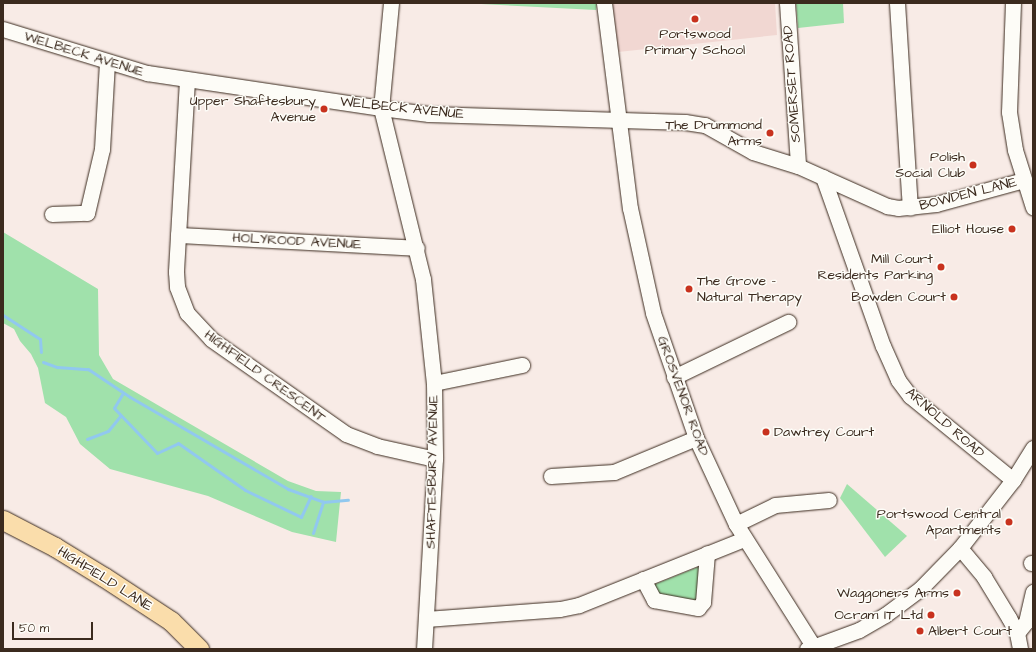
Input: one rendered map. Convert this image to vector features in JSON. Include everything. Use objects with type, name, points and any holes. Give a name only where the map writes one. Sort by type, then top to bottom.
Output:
[{"type":"main road","name":"HIGHFIELD LANE","points":[[3,520],[56,547],[171,621],[199,649]]},
{"type":"street","points":[[381,108],[391,3]]},
{"type":"street","name":"GROSVENOR ROAD","points":[[604,3],[630,208],[653,313],[696,438],[736,524],[812,648]]},
{"type":"street","name":"SOMERSET ROAD","points":[[787,3],[798,166]]},
{"type":"street","points":[[897,3],[910,208]]},
{"type":"street","points":[[1014,3],[1009,112],[1024,180],[1033,207]]},
{"type":"street","name":"WELBECK AVENUE","points":[[3,30],[107,62],[187,80],[381,108],[429,114],[618,120],[705,125],[753,152],[798,166],[823,177]]},
{"type":"street","points":[[52,214],[87,213],[102,148],[107,62]]},
{"type":"street","name":"HIGHFIELD CRESCENT","points":[[187,80],[176,272],[182,302],[191,318],[211,339],[346,434],[377,446],[435,459]]},
{"type":"street","name":"SHAFTESBURY AVENUE","points":[[381,108],[417,248],[427,308],[434,383],[435,459],[424,649]]},
{"type":"street","name":"BOWDEN LANE","points":[[823,177],[887,206],[910,208],[962,198],[1024,180]]},
{"type":"street","name":"ARNOLD ROAD","points":[[823,177],[883,346],[898,380],[910,396],[1013,480]]},
{"type":"street","name":"HOLYROOD AVENUE","points":[[178,235],[417,248]]},
{"type":"street","points":[[674,377],[788,322]]},
{"type":"street","points":[[434,383],[512,363]]},
{"type":"street","points":[[551,476],[614,472],[696,438]]},
{"type":"street","points":[[812,648],[859,630],[891,611],[920,589],[960,548],[1013,480],[1033,448]]},
{"type":"street","points":[[736,524],[775,505],[829,500]]},
{"type":"street","points":[[426,619],[560,609],[579,605],[744,539]]},
{"type":"street","points":[[960,548],[984,577],[1017,633],[1020,649]]},
{"type":"street","points":[[643,579],[654,600],[698,608],[703,602],[707,553]]},
{"type":"street","points":[[1017,633],[1026,622],[1033,592]]},
{"type":"shaded area","name":"Portswood Primary School","points":[[612,3],[775,3],[777,35],[618,52]]},
{"type":"green space","points":[[462,3],[597,3],[596,10]]},
{"type":"green space","points":[[796,3],[843,3],[844,23],[798,28]]},
{"type":"green space","points":[[3,232],[98,289],[99,355],[113,379],[288,481],[316,491],[341,492],[336,542],[292,532],[208,496],[110,469],[80,444],[66,417],[45,403],[38,368],[31,354],[20,341],[14,329],[3,323]]},
{"type":"green space","points":[[847,484],[907,536],[885,557],[840,498]]},
{"type":"green space","points":[[698,567],[700,569],[696,600],[660,598],[653,585]]},
{"type":"waterway","points":[[3,315],[40,339],[41,352]]},
{"type":"waterway","points":[[43,362],[57,367],[88,369],[130,397],[288,489],[323,502],[348,500]]},
{"type":"waterway","points":[[123,393],[114,408],[157,453],[178,443],[245,490],[301,517],[311,496]]},
{"type":"waterway","points":[[87,439],[108,431],[120,416]]},
{"type":"waterway","points":[[313,533],[323,502]]},
{"type":"place","name":"Portswood Primary School","points":[[695,19]]},
{"type":"place","name":"Upper Shaftesbury Avenue","points":[[324,109]]},
{"type":"place","name":"The Drummond Arms","points":[[770,133]]},
{"type":"place","name":"Polish Social Club","points":[[973,165]]},
{"type":"place","name":"Elliot House","points":[[1012,229]]},
{"type":"place","name":"Mill Court Residents Parking","points":[[941,267]]},
{"type":"place","name":"The Grove - Natural Therapy","points":[[689,289]]},
{"type":"place","name":"Bowden Court","points":[[954,297]]},
{"type":"place","name":"Dawtrey Court","points":[[766,432]]},
{"type":"place","name":"Portswood Central Apartments","points":[[1009,522]]},
{"type":"place","name":"Waggoners Arms","points":[[957,593]]},
{"type":"place","name":"Ocram IT Ltd","points":[[931,615]]},
{"type":"place","name":"Albert Court","points":[[920,631]]}]
